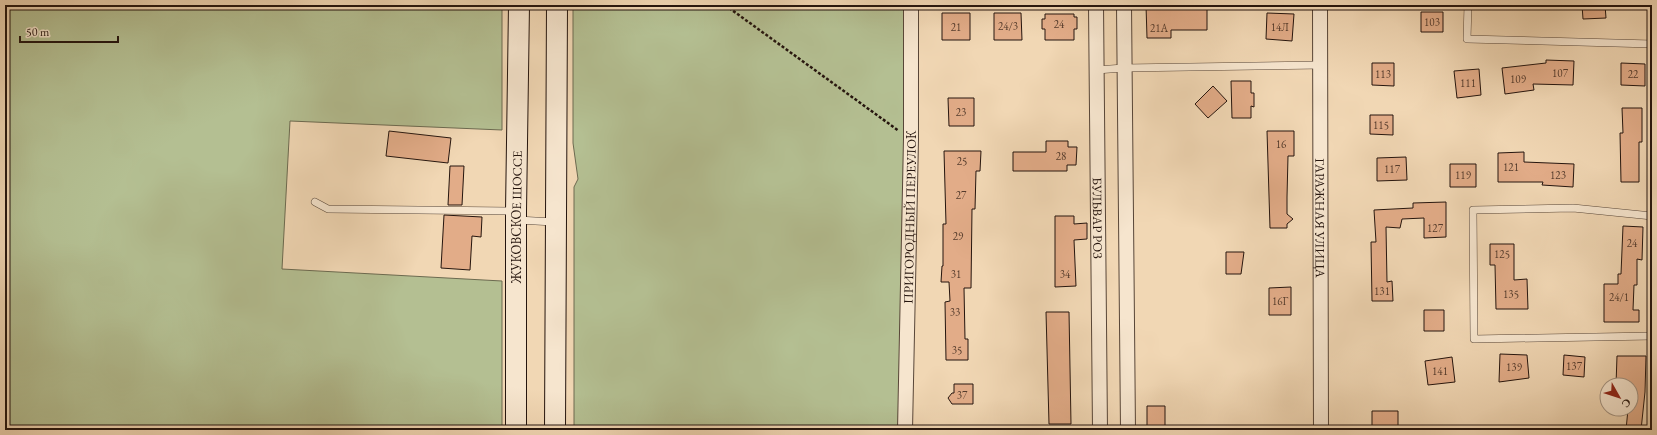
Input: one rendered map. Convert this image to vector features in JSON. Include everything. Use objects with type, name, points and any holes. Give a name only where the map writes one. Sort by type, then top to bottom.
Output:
[{"type":"main road","name":"ЖУКОВСКОЕ ШОССЕ","points":[[516,430],[518,5]]},
{"type":"main road","points":[[555,430],[554,222],[557,5]]},
{"type":"street","name":"ПРИГОРОДНЫЙ ПЕРЕУЛОК","points":[[905,430],[911,139],[911,5]]},
{"type":"street","name":"БУЛЬВАР РОЗ","points":[[1096,5],[1100,430]]},
{"type":"street","points":[[1124,5],[1128,430]]},
{"type":"street","name":"ГАРАЖНАЯ УЛИЦА","points":[[1320,5],[1321,430]]},
{"type":"lane","points":[[1468,5],[1467,39],[1652,44]]},
{"type":"lane","points":[[1096,70],[1124,68],[1320,65]]},
{"type":"lane","points":[[315,202],[328,209],[516,216],[554,222]]},
{"type":"lane","points":[[1652,216],[1573,208],[1473,210],[1474,339],[1652,336]]},
{"type":"path","points":[[725,5],[911,139]]},
{"type":"green space","points":[[5,5],[502,5],[502,130],[290,121],[282,269],[502,281],[502,430],[5,430]]},
{"type":"green space","points":[[573,5],[905,5],[904,430],[574,430],[574,187],[578,179],[573,143]]},
{"type":"building","points":[[1146,5],[1207,5],[1207,30],[1171,30],[1171,38],[1147,38]]},
{"type":"building","points":[[1582,5],[1605,5],[1606,18],[1583,19]]},
{"type":"building","points":[[1421,12],[1443,12],[1443,32],[1421,32]]},
{"type":"building","points":[[942,13],[970,13],[970,40],[942,40]]},
{"type":"building","points":[[994,13],[1021,13],[1022,40],[994,40]]},
{"type":"building","points":[[1267,13],[1294,14],[1292,41],[1266,39]]},
{"type":"building","points":[[1045,14],[1074,14],[1074,17],[1077,17],[1077,29],[1074,29],[1074,40],[1045,40],[1045,29],[1042,29],[1042,19],[1045,19]]},
{"type":"building","points":[[1546,60],[1574,61],[1573,85],[1533,84],[1534,90],[1505,94],[1502,68],[1546,63]]},
{"type":"building","points":[[1372,63],[1394,63],[1394,86],[1372,85]]},
{"type":"building","points":[[1621,63],[1645,64],[1645,86],[1621,85]]},
{"type":"building","points":[[1479,69],[1481,95],[1457,98],[1454,71]]},
{"type":"building","points":[[1231,81],[1251,81],[1251,93],[1254,93],[1254,107],[1251,106],[1251,118],[1232,118]]},
{"type":"building","points":[[1213,86],[1227,101],[1208,118],[1195,104]]},
{"type":"building","points":[[948,98],[974,98],[974,126],[949,126]]},
{"type":"building","points":[[1622,108],[1642,108],[1642,142],[1639,142],[1639,182],[1621,182],[1620,133],[1623,133]]},
{"type":"building","points":[[1370,115],[1393,115],[1393,135],[1370,134]]},
{"type":"building","points":[[389,131],[451,138],[448,163],[386,156]]},
{"type":"building","points":[[1267,131],[1294,131],[1294,156],[1288,156],[1287,197],[1287,214],[1293,219],[1287,224],[1287,228],[1270,228]]},
{"type":"building","points":[[1046,141],[1068,141],[1068,147],[1077,147],[1076,165],[1067,165],[1067,171],[1013,171],[1013,152],[1046,152]]},
{"type":"building","points":[[944,151],[981,151],[980,171],[976,171],[975,209],[972,209],[971,288],[964,288],[965,339],[968,339],[968,360],[946,360],[945,302],[950,301],[949,282],[941,282],[943,266],[943,224],[946,224]]},
{"type":"building","points":[[1524,152],[1524,162],[1574,164],[1573,187],[1542,185],[1543,182],[1498,182],[1498,153]]},
{"type":"building","points":[[1406,157],[1407,180],[1377,181],[1377,158]]},
{"type":"building","points":[[1450,164],[1476,164],[1476,187],[1450,187]]},
{"type":"building","points":[[450,166],[464,166],[462,205],[448,205]]},
{"type":"building","points":[[1446,202],[1446,237],[1424,238],[1424,218],[1402,219],[1400,228],[1386,227],[1387,282],[1392,281],[1393,301],[1372,301],[1371,242],[1376,242],[1374,210],[1413,208],[1413,203]]},
{"type":"building","points":[[444,215],[482,217],[481,237],[472,236],[470,270],[441,268]]},
{"type":"building","points":[[1055,216],[1074,216],[1074,224],[1087,223],[1087,239],[1074,240],[1076,286],[1055,287]]},
{"type":"building","points":[[1623,226],[1643,227],[1642,260],[1637,259],[1637,285],[1634,285],[1633,310],[1639,310],[1639,322],[1604,322],[1604,284],[1618,284],[1618,274],[1621,274]]},
{"type":"building","points":[[1490,244],[1514,244],[1514,280],[1527,279],[1528,309],[1496,309],[1495,265],[1490,265]]},
{"type":"building","points":[[1226,252],[1244,252],[1241,274],[1226,274]]},
{"type":"building","points":[[1291,287],[1291,315],[1269,315],[1269,288]]},
{"type":"building","points":[[1424,310],[1444,310],[1444,331],[1424,331]]},
{"type":"building","points":[[1046,312],[1069,312],[1071,424],[1049,424]]},
{"type":"building","points":[[1500,354],[1527,355],[1529,378],[1499,382]]},
{"type":"building","points":[[1564,355],[1585,357],[1584,377],[1563,375]]},
{"type":"building","points":[[1617,356],[1646,356],[1645,392],[1641,430],[1626,430],[1627,417],[1639,417],[1639,377],[1616,377]]},
{"type":"building","points":[[1452,357],[1455,382],[1428,385],[1425,361]]},
{"type":"building","points":[[954,384],[973,384],[973,404],[952,404],[948,398],[952,393],[954,393]]},
{"type":"building","points":[[1147,406],[1165,406],[1165,430],[1147,430]]},
{"type":"building","points":[[1372,411],[1398,411],[1398,430],[1372,430]]}]
